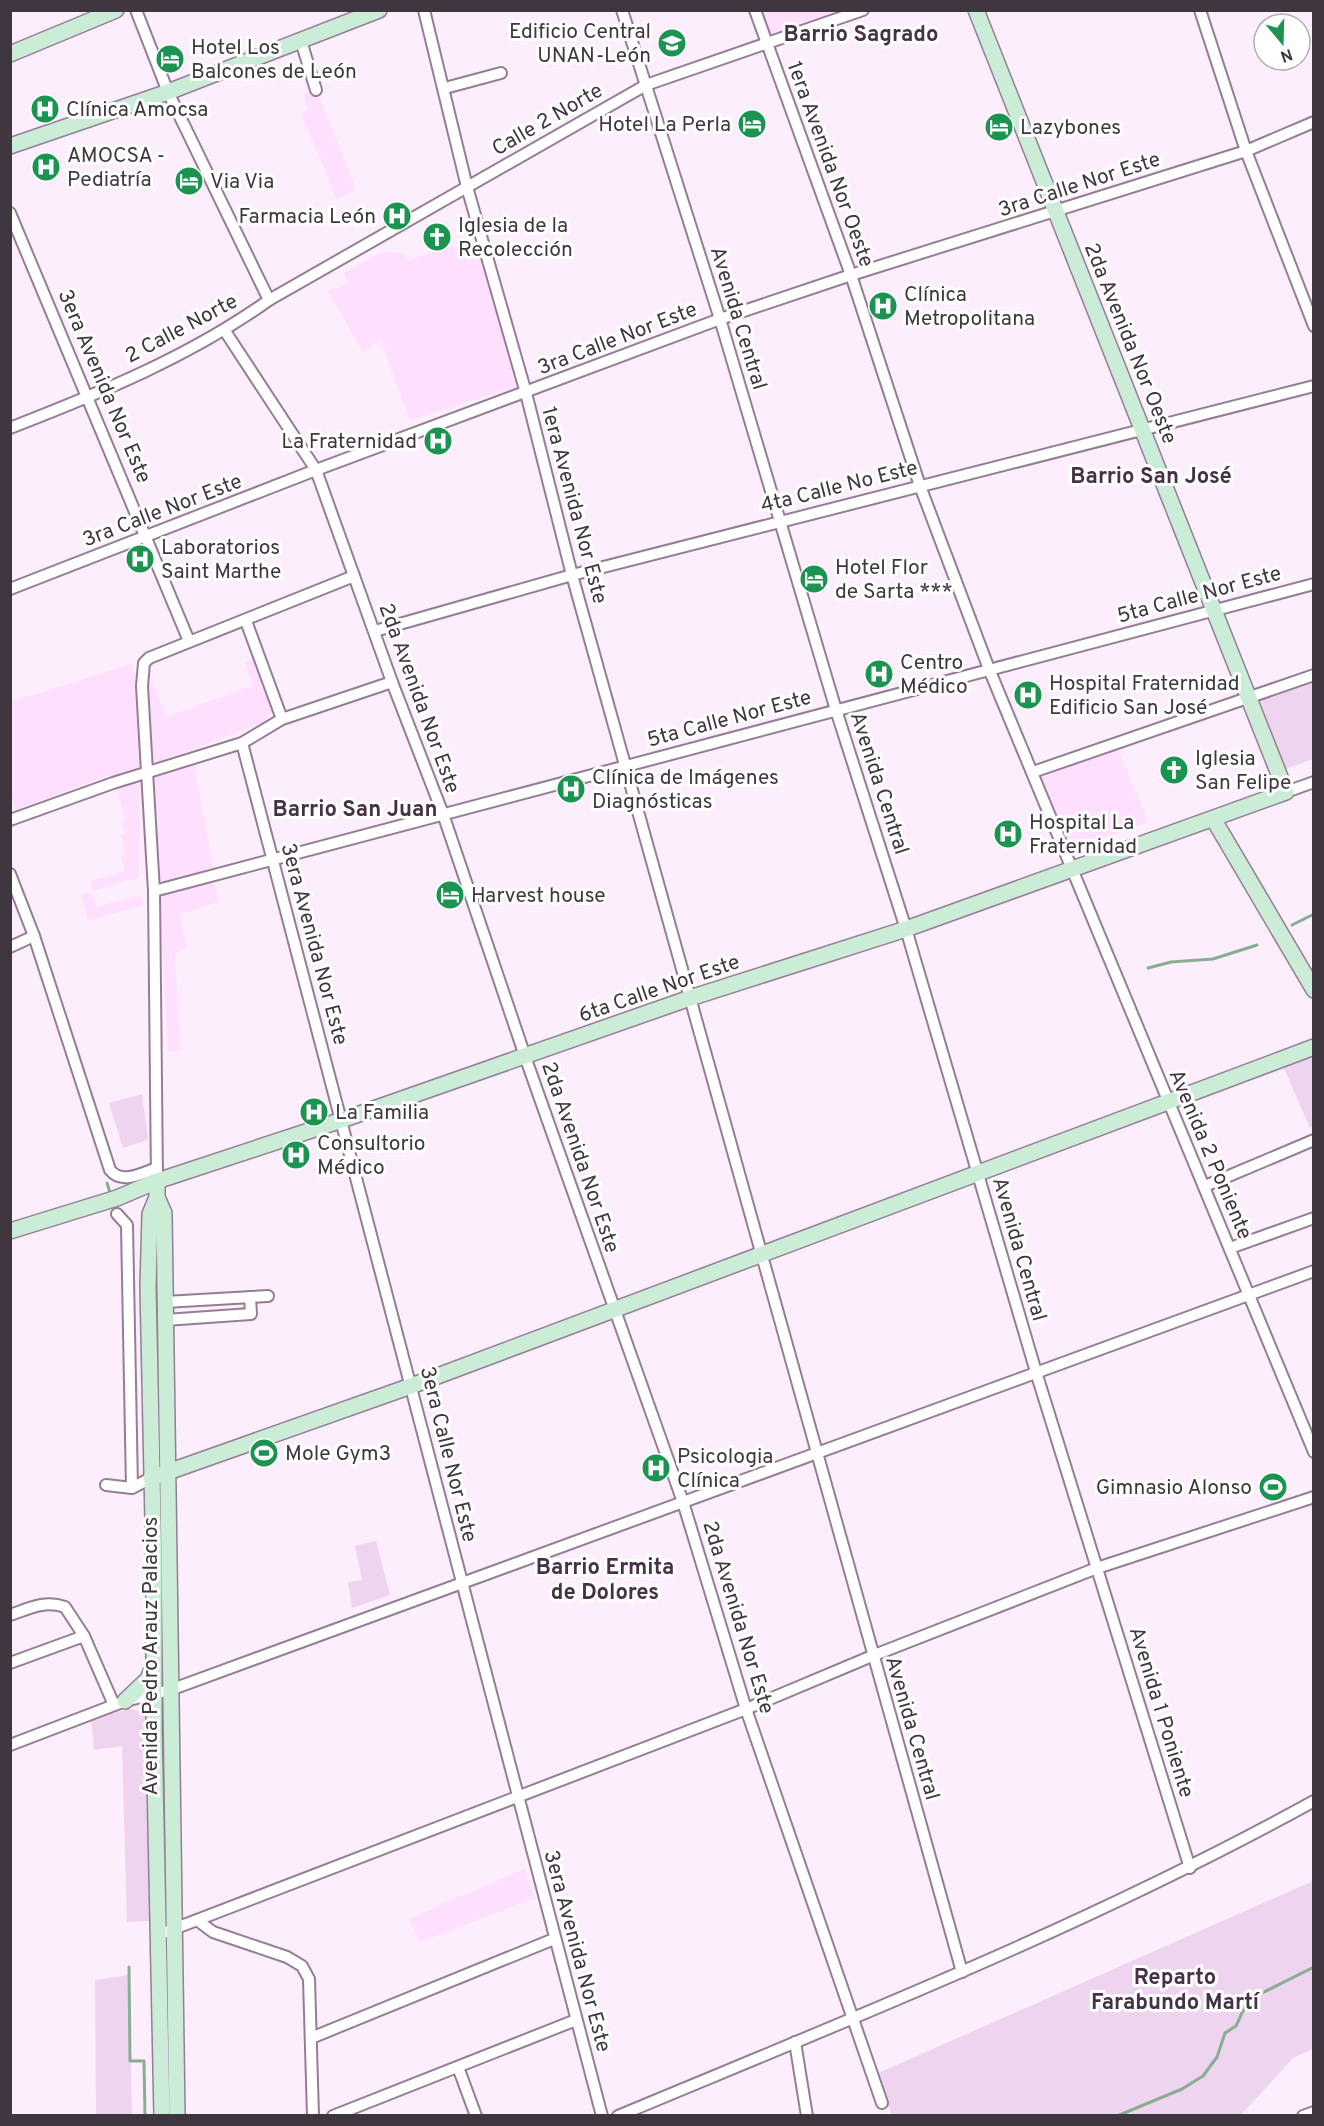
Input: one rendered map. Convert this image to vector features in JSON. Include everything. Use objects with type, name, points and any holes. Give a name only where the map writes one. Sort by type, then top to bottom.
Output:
[{"type":"street","points":[[10,54],[116,10]]},
{"type":"street","points":[[136,10],[168,92],[269,300]]},
{"type":"street","points":[[10,146],[168,92],[379,10]]},
{"type":"street","name":"1era Avenida Nor Este","points":[[424,10],[445,88],[467,187],[526,393],[572,574],[626,765]]},
{"type":"street","name":"Avenida Central","points":[[622,10],[720,319],[837,710],[906,929],[1036,1372],[1097,1568]]},
{"type":"street","name":"1era Avenida Nor Oeste","points":[[754,10],[851,275],[920,486],[989,669],[1075,870]]},
{"type":"street","name":"Calle 2 Norte","points":[[269,300],[646,85],[863,10]]},
{"type":"street","name":"2da Avenida Nor Oeste","points":[[976,10],[1286,792]]},
{"type":"street","points":[[1200,10],[1246,151],[1314,326]]},
{"type":"street","points":[[301,41],[316,90]]},
{"type":"street","points":[[445,88],[501,73]]},
{"type":"street","name":"3ra Calle Nor Este","points":[[10,589],[316,470],[720,319],[851,275],[1056,213],[1246,151],[1314,122]]},
{"type":"street","name":"3era Avenida Nor Este","points":[[10,213],[189,641]]},
{"type":"street","name":"2 Calle Norte","points":[[10,428],[88,398],[225,332],[269,300]]},
{"type":"street","name":"2da Avenida Nor Este","points":[[225,332],[316,470],[392,682],[443,814],[525,1057],[683,1502],[746,1708],[882,2103]]},
{"type":"street","name":"4ta Calle No Este","points":[[375,631],[572,574],[1314,386]]},
{"type":"street","points":[[10,874],[34,936],[110,1170],[117,1176],[127,1178],[157,1174],[154,891],[142,686],[144,663],[149,658],[189,641],[246,621],[354,576]]},
{"type":"street","name":"5ta Calle Nor Este","points":[[154,891],[1314,584]]},
{"type":"street","points":[[246,621],[282,719]]},
{"type":"street","points":[[1033,772],[1314,675]]},
{"type":"street","points":[[10,820],[148,772],[242,743],[282,719],[392,682]]},
{"type":"street","name":"3era Avenida Nor Este","points":[[242,743],[342,1120]]},
{"type":"street","name":"Avenida Central","points":[[626,765],[872,1656],[962,1972]]},
{"type":"street","points":[[1286,792],[1314,782]]},
{"type":"street","name":"6ta Calle Nor Este","points":[[10,1231],[117,1198],[157,1174],[342,1120],[690,998],[906,929],[1214,820],[1286,792]]},
{"type":"street","points":[[1214,820],[1314,990]]},
{"type":"street","name":"Avenida 2 Poniente","points":[[1075,870],[1314,1452]]},
{"type":"street","points":[[10,947],[34,936]]},
{"type":"street","points":[[106,1485],[132,1488],[151,1478],[411,1386],[1314,1047]]},
{"type":"street","name":"3era Calle Nor Este","points":[[342,1120],[517,1797]]},
{"type":"street","points":[[1204,1186],[1314,1140]]},
{"type":"street","name":"Avenida Pedro Arauz Palacios","points":[[157,1174],[157,1197],[150,1214],[148,1287],[158,1935],[177,2115]]},
{"type":"street","name":"6ta Calle Nor Este","points":[[117,1198],[157,1197]]},
{"type":"street","name":"Avenida Pedro Arauz Palacios","points":[[157,1197],[164,1213],[174,1929],[162,2115]]},
{"type":"street","points":[[117,1214],[127,1225],[132,1488]]},
{"type":"street","points":[[1230,1248],[1314,1218]]},
{"type":"street","points":[[10,1745],[120,1703],[170,1690],[1314,1271]]},
{"type":"street","points":[[148,1287],[165,1295],[268,1296]]},
{"type":"street","points":[[165,1320],[251,1314],[250,1297]]},
{"type":"street","points":[[149,1369],[166,1370]]},
{"type":"street","points":[[158,1935],[746,1708],[1097,1568],[1314,1497]]},
{"type":"street","name":"Avenida 1 Poniente","points":[[1097,1568],[1190,1868]]},
{"type":"street","points":[[154,1569],[170,1570]]},
{"type":"street","points":[[10,1615],[43,1604],[66,1607],[120,1703]]},
{"type":"street","points":[[10,1663],[84,1636]]},
{"type":"street","points":[[120,1703],[148,1679],[153,1667]]},
{"type":"street","points":[[120,1703],[143,1707],[148,1712],[154,1730]]},
{"type":"street","name":"3era Avenida Nor Este","points":[[517,1797],[602,2115]]},
{"type":"street","points":[[618,2115],[962,1972],[1190,1868],[1314,1802]]},
{"type":"street","points":[[197,1920],[213,1932],[287,1957],[302,1966],[309,1979],[313,2115]]},
{"type":"street","points":[[311,2038],[554,1939]]},
{"type":"street","points":[[333,2115],[576,2020]]},
{"type":"street","points":[[795,2042],[807,2115]]},
{"type":"street","points":[[458,2067],[476,2115]]},
{"type":"street","points":[[1303,2115],[1314,2112]]},
{"type":"shaded area","points":[[761,10],[841,11],[770,35]]},
{"type":"shaded area","points":[[316,90],[356,188],[337,199],[301,114],[308,109],[303,93]]},
{"type":"shaded area","points":[[451,246],[458,252],[481,252],[516,387],[410,420],[380,340],[363,352],[328,291],[348,284],[344,273],[382,252],[403,253],[408,261]]},
{"type":"shaded area","points":[[254,659],[273,710],[265,722],[148,766],[146,668],[167,717],[253,685],[245,663]]},
{"type":"shaded area","points":[[131,664],[139,687],[143,763],[140,765],[139,877],[93,891],[90,881],[125,871],[121,857],[126,853],[121,835],[125,833],[121,821],[126,819],[111,774],[16,810],[11,795],[11,702]]},
{"type":"shaded area","points":[[1313,680],[1313,759],[1285,769],[1281,766],[1257,705],[1259,698]]},
{"type":"shaded area","points":[[1117,747],[1148,822],[1072,850],[1041,774]]},
{"type":"shaded area","points":[[193,759],[213,867],[166,883],[159,878],[154,780],[157,775]]},
{"type":"shaded area","points":[[213,880],[219,902],[179,914],[186,947],[175,954],[180,1050],[168,1052],[160,899],[164,895]]},
{"type":"shaded area","points":[[89,892],[93,895],[96,907],[141,895],[144,905],[88,920],[81,894]]},
{"type":"shaded area","points":[[67,1013],[117,1169],[108,1171],[57,1018]]},
{"type":"shaded area","points":[[1313,1056],[1313,1126],[1310,1128],[1284,1068]]},
{"type":"shaded area","points":[[142,1094],[148,1140],[123,1148],[109,1103]]},
{"type":"shaded area","points":[[376,1541],[390,1595],[352,1608],[348,1582],[362,1580],[355,1546]]},
{"type":"shaded area","points":[[129,1709],[142,1714],[149,1727],[150,1921],[127,1922],[122,1746],[94,1750],[91,1718]]},
{"type":"shaded area","points":[[524,1869],[535,1898],[420,1942],[409,1919]]},
{"type":"shaded area","points":[[1313,1881],[1313,2049],[1293,2058],[1241,2115],[892,2115],[876,2074]]},
{"type":"shaded area","points":[[129,1975],[132,2115],[96,2115],[95,1980]]},
{"type":"waterway","points":[[1292,925],[1314,914]]},
{"type":"waterway","points":[[1148,968],[1171,962],[1213,959],[1257,945]]},
{"type":"waterway","points":[[107,1183],[111,1196]]},
{"type":"waterway","points":[[129,1967],[130,2061],[144,2061],[145,2116]]},
{"type":"waterway","points":[[1117,2116],[1182,2089],[1203,2076],[1217,2057],[1225,2033],[1236,2026],[1248,2000],[1314,1967]]},
{"type":"place","name":"Edificio Central UNAN-León","points":[[672,43]]},
{"type":"place","name":"Hotel Los Balcones de León","points":[[170,59]]},
{"type":"place","name":"Clínica Amocsa","points":[[45,109]]},
{"type":"place","name":"Hotel La Perla","points":[[752,124]]},
{"type":"place","name":"Lazybones","points":[[999,127]]},
{"type":"place","name":"AMOCSA - Pediatría","points":[[46,167]]},
{"type":"place","name":"Via Via","points":[[189,181]]},
{"type":"place","name":"Farmacia León","points":[[397,216]]},
{"type":"place","name":"Iglesia de la Recolección","points":[[437,237]]},
{"type":"place","name":"Clínica Metropolitana","points":[[883,306]]},
{"type":"place","name":"La Fraternidad","points":[[438,441]]},
{"type":"place","name":"Laboratorios Saint Marthe","points":[[140,559]]},
{"type":"place","name":"Hotel Flor de Sarta ***","points":[[814,579]]},
{"type":"place","name":"Centro Médico","points":[[879,674]]},
{"type":"place","name":"Hospital Fraternidad Edificio San José","points":[[1028,695]]},
{"type":"place","name":"Iglesia San Felipe","points":[[1174,770]]},
{"type":"place","name":"Clínica de Imágenes Diagnósticas","points":[[571,789]]},
{"type":"place","name":"Hospital La Fraternidad","points":[[1008,834]]},
{"type":"place","name":"Harvest house","points":[[450,895]]},
{"type":"place","name":"La Familia","points":[[314,1112]]},
{"type":"place","name":"Consultorio Médico","points":[[296,1155]]},
{"type":"place","name":"Mole Gym3","points":[[264,1453]]},
{"type":"place","name":"Psicologia Clínica","points":[[656,1468]]},
{"type":"place","name":"Gimnasio Alonso","points":[[1273,1487]]},
{"type":"district","name":"Barrio Sagrado","points":[[861,33]]},
{"type":"district","name":"Barrio San José","points":[[1151,475]]},
{"type":"district","name":"Barrio San Juan","points":[[355,808]]},
{"type":"district","name":"Barrio Ermita de Dolores","points":[[605,1578]]},
{"type":"district","name":"Reparto Farabundo Martí","points":[[1175,1988]]}]
